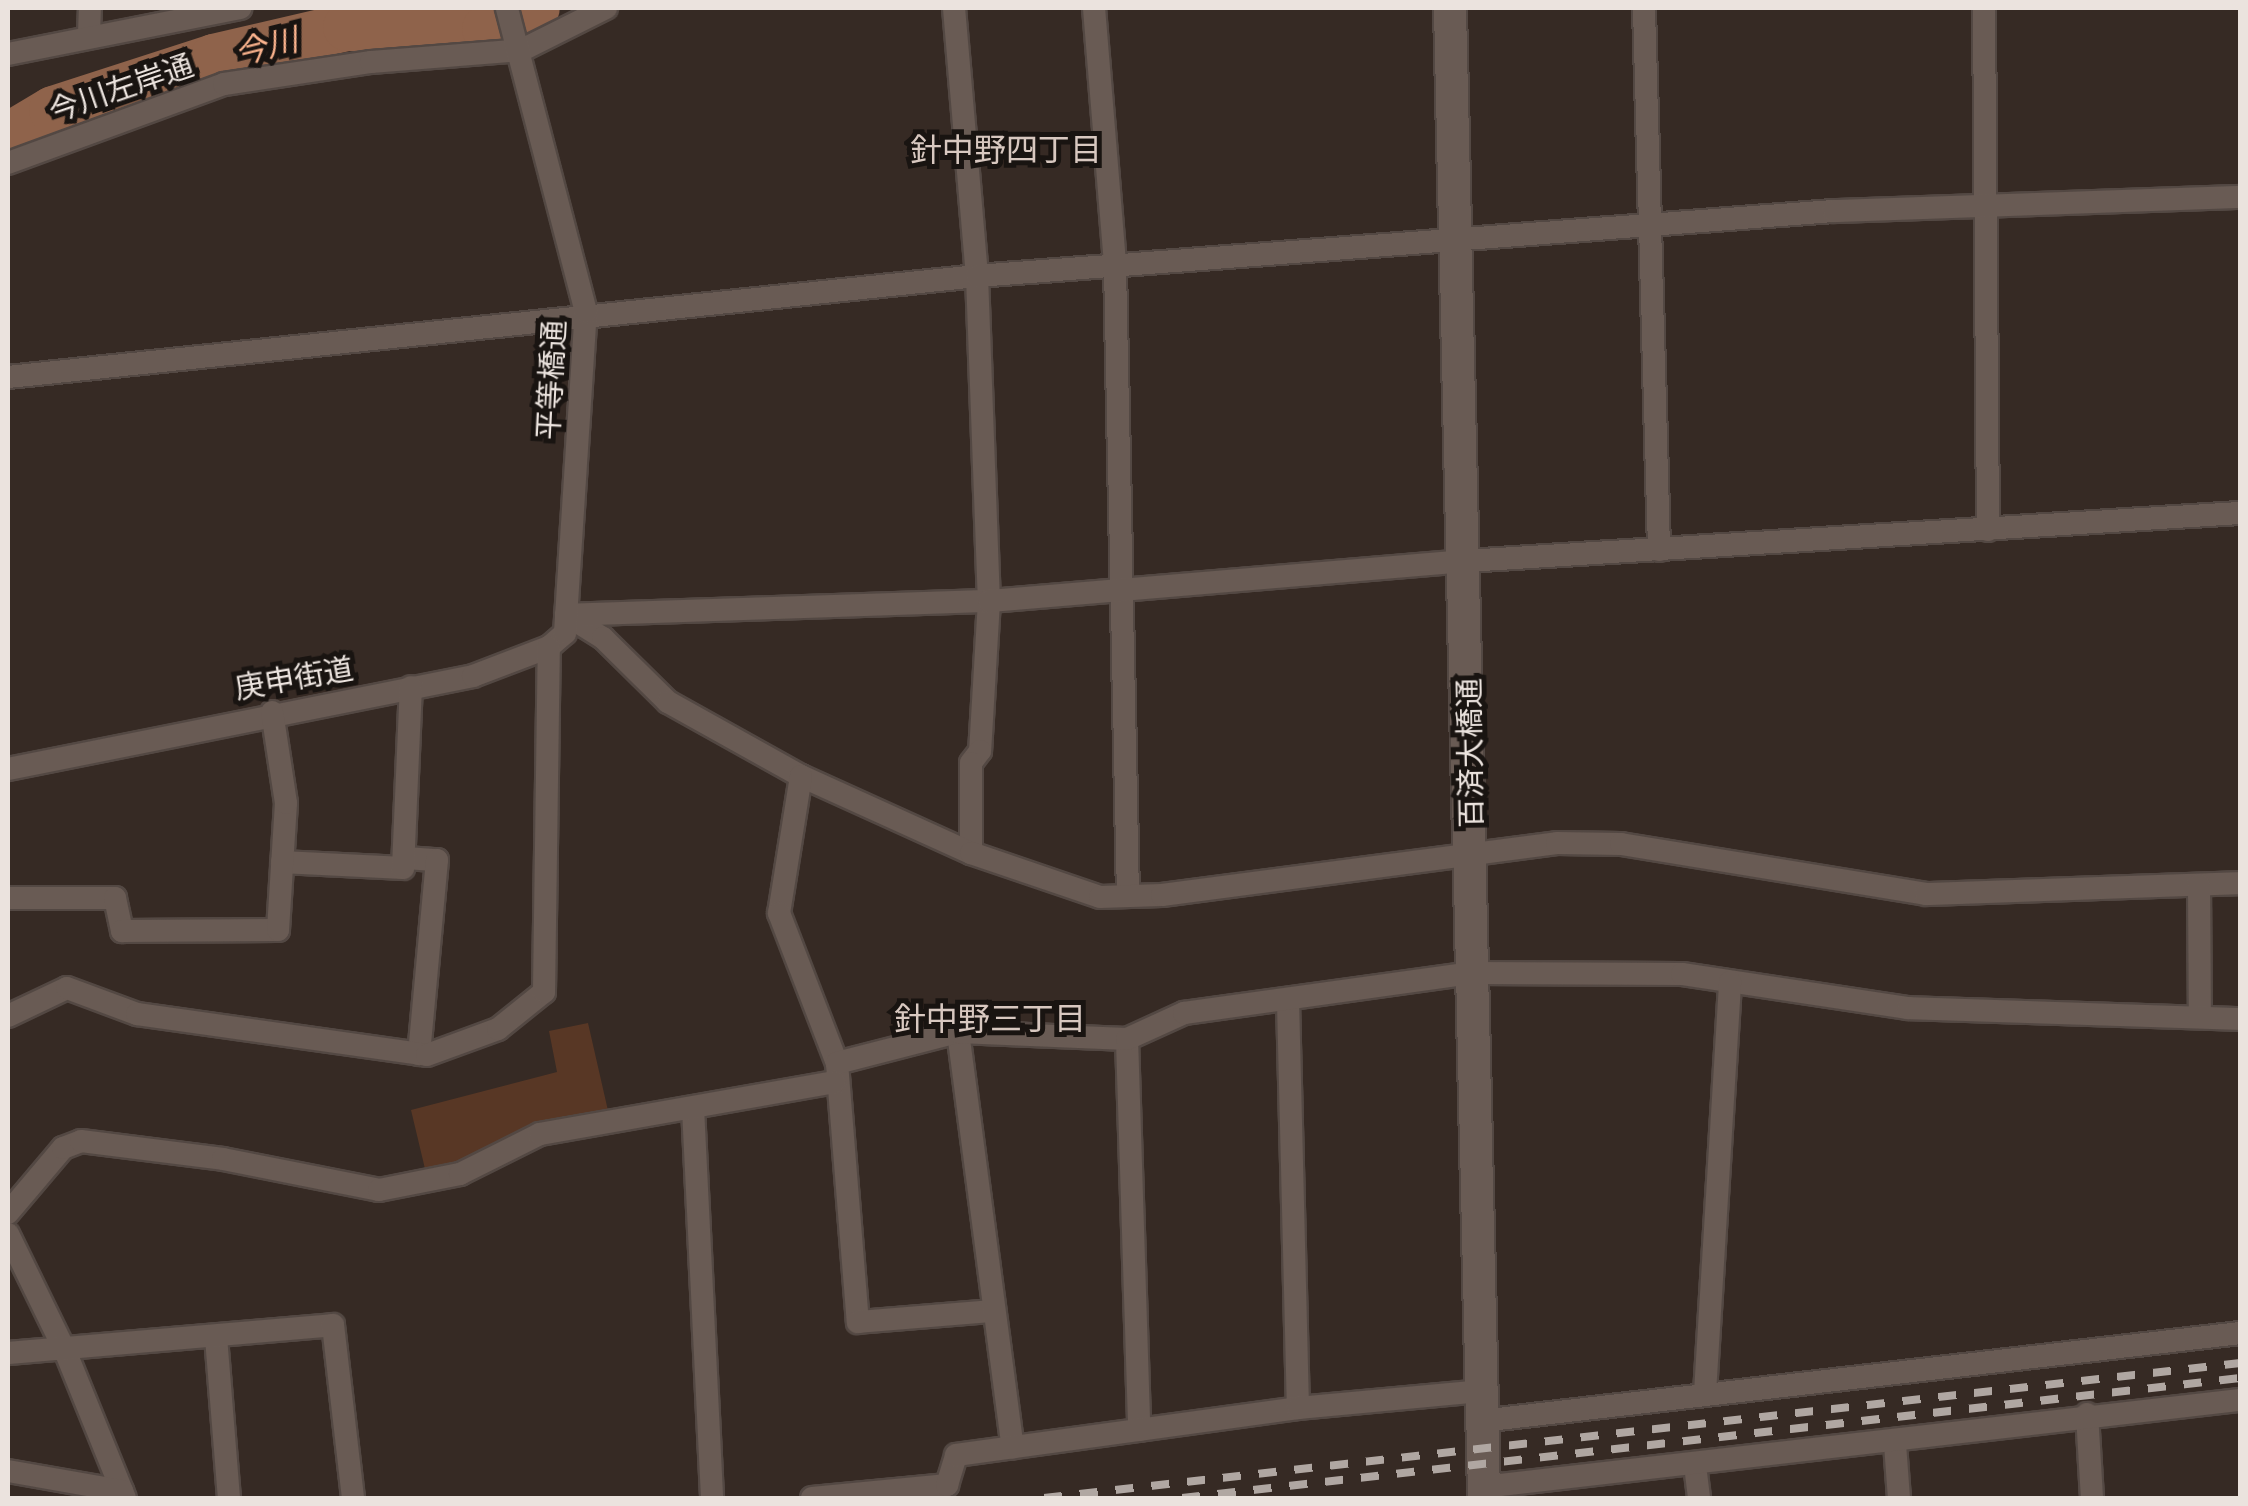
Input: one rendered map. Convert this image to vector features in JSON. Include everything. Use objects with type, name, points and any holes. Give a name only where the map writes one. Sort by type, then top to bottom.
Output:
[{"type":"street","points":[[89,34],[90,8]]},
{"type":"street","points":[[8,54],[89,34],[240,8]]},
{"type":"street","name":"平等橋通","points":[[507,8],[586,312],[566,615]]},
{"type":"street","name":"今川左岸通","points":[[8,163],[224,84],[518,44],[606,8]]},
{"type":"street","points":[[954,8],[976,276],[989,601],[980,751],[971,764],[971,852]]},
{"type":"street","points":[[1094,8],[1115,266],[1125,590],[1128,896]]},
{"type":"street","name":"百済大橋通","points":[[1450,8],[1460,243],[1484,1493]]},
{"type":"street","points":[[1644,8],[1660,550]]},
{"type":"street","points":[[1984,8],[1988,530]]},
{"type":"street","points":[[8,377],[586,312],[976,276],[1986,204],[2240,198]]},
{"type":"street","points":[[566,615],[989,601],[1466,561],[2240,513]]},
{"type":"street","points":[[8,1016],[67,988],[137,1014],[419,1054],[498,1029],[544,992],[549,647],[565,633],[566,615]]},
{"type":"street","points":[[566,615],[602,638],[668,702],[800,776],[1060,887],[1128,896],[1557,843],[1621,844],[1926,894],[2240,883]]},
{"type":"street","name":"庚申街道","points":[[8,768],[272,712],[472,676],[549,647]]},
{"type":"street","points":[[282,862],[403,868],[411,687]]},
{"type":"street","points":[[8,898],[115,898],[122,931],[278,930],[286,803],[272,712]]},
{"type":"street","points":[[800,776],[780,913],[836,1072],[858,1322],[992,1311]]},
{"type":"street","points":[[406,858],[437,860],[419,1054]]},
{"type":"street","points":[[2199,885],[2200,1017]]},
{"type":"street","points":[[8,1212],[63,1148],[81,1141],[223,1159],[379,1190],[460,1174],[540,1134],[693,1108],[836,1072],[958,1032],[1127,1039],[1184,1013],[1474,973],[1615,970],[1908,1008],[2240,1019]]},
{"type":"street","points":[[1705,1393],[1730,982]]},
{"type":"street","points":[[1288,1001],[1298,1408]]},
{"type":"street","points":[[958,1032],[992,1311],[1013,1446]]},
{"type":"street","points":[[1127,1039],[1139,1430]]},
{"type":"street","points":[[693,1108],[712,1498]]},
{"type":"street","points":[[8,1234],[66,1353],[123,1495]]},
{"type":"street","points":[[8,1353],[66,1353],[333,1325],[353,1498]]},
{"type":"street","points":[[812,1498],[948,1485],[956,1456],[1298,1408],[1480,1406],[1705,1393],[2240,1333]]},
{"type":"street","points":[[216,1337],[229,1498]]},
{"type":"street","points":[[1484,1493],[1895,1444],[2087,1414],[2240,1400]]},
{"type":"street","points":[[2087,1414],[2092,1498]]},
{"type":"street","points":[[1895,1444],[1899,1498]]},
{"type":"street","points":[[1696,1465],[1699,1498]]},
{"type":"street","points":[[8,1471],[123,1495]]},
{"type":"shaded area","points":[[588,1023],[609,1115],[426,1173],[411,1110],[557,1072],[549,1031]]},
{"type":"waterway","name":"今川","points":[[8,137],[53,110],[214,58],[347,27],[486,29],[536,8]]},
{"type":"railway","points":[[1044,1498],[2240,1363]]},
{"type":"railway","points":[[1182,1498],[2240,1378]]},
{"type":"district","name":"針中野四丁目","points":[[1006,149]]},
{"type":"district","name":"針中野三丁目","points":[[990,1018]]}]
